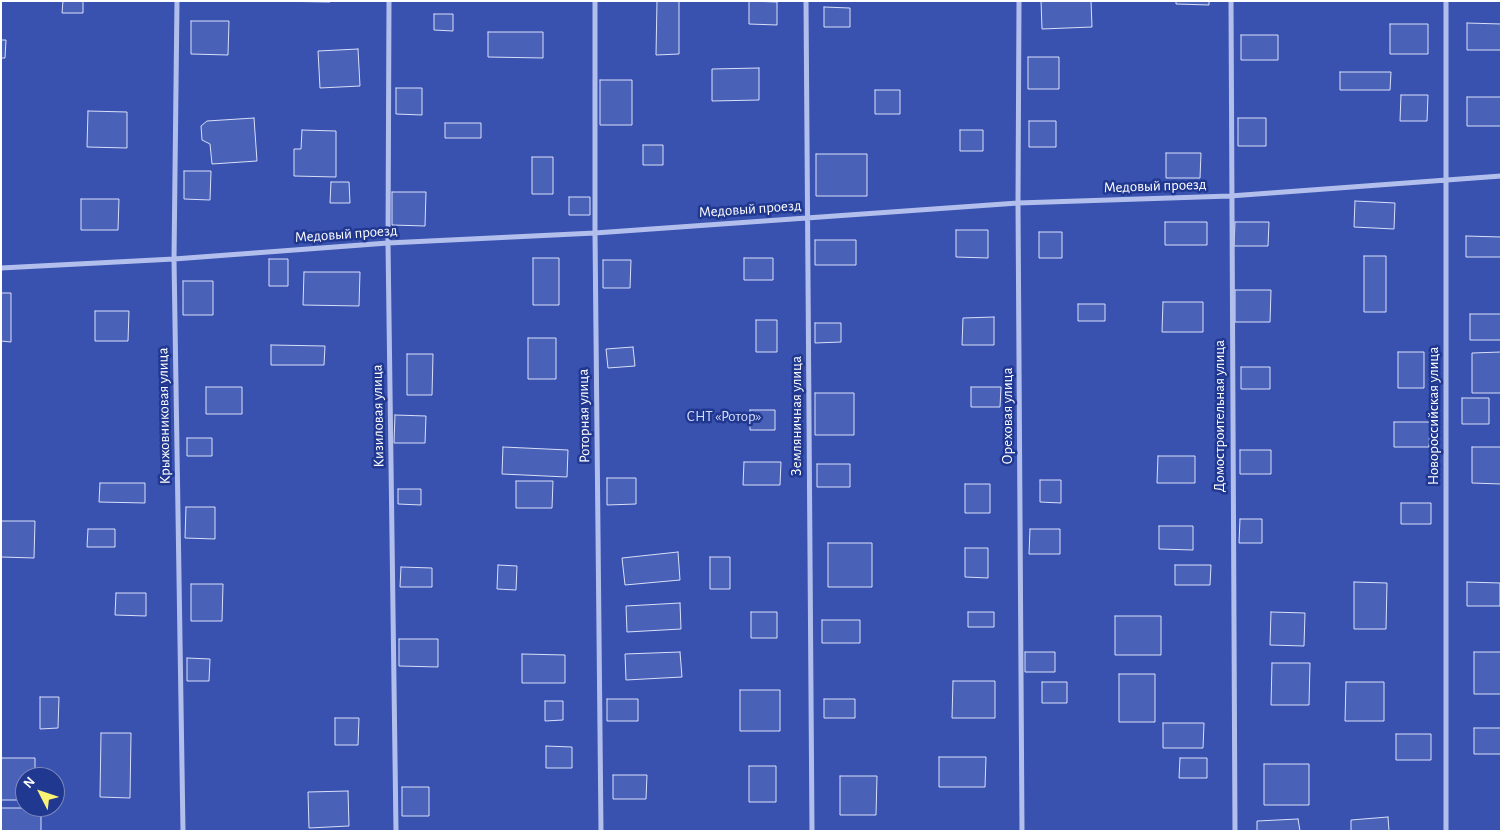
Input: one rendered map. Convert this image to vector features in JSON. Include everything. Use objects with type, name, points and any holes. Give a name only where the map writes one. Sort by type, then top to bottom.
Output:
[{"type":"street","name":"Крыжовниковая улица","points":[[177,1],[174,259],[183,831]]},
{"type":"street","name":"Кизиловая улица","points":[[389,1],[388,243],[396,831]]},
{"type":"street","name":"Роторная улица","points":[[595,1],[594,233],[601,831]]},
{"type":"street","name":"Земляничная улица","points":[[806,1],[812,831]]},
{"type":"street","name":"Ореховая улица","points":[[1019,1],[1018,203],[1022,831]]},
{"type":"street","name":"Домостроительная улица","points":[[1231,1],[1230,196],[1235,831]]},
{"type":"street","name":"Новороссийская улица","points":[[1446,1],[1446,831]]},
{"type":"street","name":"Медовый проезд","points":[[1,268],[174,259],[388,243],[594,233],[1018,203],[1230,196],[1501,176]]},
{"type":"green space","name":"СНТ «Ротор»","points":[[1,1],[1501,1],[1501,831],[1,831]]},
{"type":"building","points":[[63,1],[83,1],[83,13],[62,13]]},
{"type":"building","points":[[271,1],[330,1],[330,2]]},
{"type":"building","points":[[657,1],[679,1],[679,54],[656,55]]},
{"type":"building","points":[[749,1],[777,2],[777,25],[749,24]]},
{"type":"building","points":[[1041,1],[1091,1],[1092,27],[1042,29]]},
{"type":"building","points":[[1176,1],[1209,1],[1209,5],[1176,4]]},
{"type":"building","points":[[824,7],[850,8],[850,27],[824,27]]},
{"type":"building","points":[[434,14],[453,14],[453,31],[434,30]]},
{"type":"building","points":[[191,21],[229,21],[228,55],[191,54]]},
{"type":"building","points":[[1467,23],[1501,24],[1501,50],[1467,50]]},
{"type":"building","points":[[1390,24],[1428,24],[1428,54],[1390,54]]},
{"type":"building","points":[[488,32],[543,32],[543,58],[488,57]]},
{"type":"building","points":[[1241,35],[1278,35],[1278,60],[1241,60]]},
{"type":"building","points":[[1,40],[6,40],[5,58],[1,58]]},
{"type":"building","points":[[358,49],[360,86],[320,88],[318,51]]},
{"type":"building","points":[[1028,57],[1059,57],[1059,89],[1028,89]]},
{"type":"building","points":[[759,68],[759,100],[712,101],[712,69]]},
{"type":"building","points":[[1340,72],[1391,72],[1390,90],[1340,90]]},
{"type":"building","points":[[600,80],[632,80],[632,125],[600,125]]},
{"type":"building","points":[[396,88],[422,88],[422,115],[396,114]]},
{"type":"building","points":[[875,90],[900,90],[900,114],[875,114]]},
{"type":"building","points":[[1401,95],[1428,95],[1427,121],[1400,121]]},
{"type":"building","points":[[1467,97],[1501,97],[1501,126],[1467,126]]},
{"type":"building","points":[[88,111],[127,112],[127,148],[87,147]]},
{"type":"building","points":[[254,118],[257,161],[212,164],[210,144],[202,140],[201,126],[207,121]]},
{"type":"building","points":[[1238,118],[1266,118],[1266,146],[1238,146]]},
{"type":"building","points":[[1029,121],[1056,121],[1056,147],[1029,147]]},
{"type":"building","points":[[445,123],[481,123],[481,138],[445,138]]},
{"type":"building","points":[[302,130],[336,131],[336,177],[294,176],[294,149],[301,149]]},
{"type":"building","points":[[960,130],[983,130],[983,151],[960,151]]},
{"type":"building","points":[[643,145],[663,145],[663,165],[643,165]]},
{"type":"building","points":[[1166,153],[1201,153],[1200,178],[1166,178]]},
{"type":"building","points":[[816,154],[867,154],[867,196],[816,196]]},
{"type":"building","points":[[532,157],[553,157],[553,194],[532,194]]},
{"type":"building","points":[[184,171],[211,171],[210,200],[184,199]]},
{"type":"building","points":[[331,182],[349,182],[350,203],[330,203]]},
{"type":"building","points":[[392,192],[426,192],[425,226],[392,225]]},
{"type":"building","points":[[569,197],[590,197],[590,215],[569,215]]},
{"type":"building","points":[[81,199],[119,199],[118,230],[81,230]]},
{"type":"building","points":[[1355,201],[1395,203],[1394,229],[1354,227]]},
{"type":"building","points":[[1165,222],[1207,222],[1207,245],[1165,245]]},
{"type":"building","points":[[1235,222],[1269,222],[1268,246],[1234,246]]},
{"type":"building","points":[[956,230],[988,230],[988,258],[956,257]]},
{"type":"building","points":[[1039,232],[1062,232],[1062,258],[1039,258]]},
{"type":"building","points":[[1466,236],[1501,237],[1501,257],[1466,257]]},
{"type":"building","points":[[815,240],[856,240],[856,265],[815,265]]},
{"type":"building","points":[[1364,256],[1386,256],[1386,312],[1364,312]]},
{"type":"building","points":[[533,258],[559,258],[559,305],[533,305]]},
{"type":"building","points":[[744,258],[773,258],[773,280],[744,280]]},
{"type":"building","points":[[269,259],[288,259],[288,286],[269,286]]},
{"type":"building","points":[[603,260],[631,260],[630,288],[603,288]]},
{"type":"building","points":[[304,272],[360,272],[359,306],[303,305]]},
{"type":"building","points":[[183,281],[213,281],[213,315],[183,315]]},
{"type":"building","points":[[1235,290],[1271,290],[1270,322],[1235,322]]},
{"type":"building","points":[[1,293],[11,293],[11,342],[1,341]]},
{"type":"building","points":[[1163,302],[1203,302],[1203,332],[1162,332]]},
{"type":"building","points":[[1078,304],[1105,304],[1105,321],[1078,321]]},
{"type":"building","points":[[95,311],[129,311],[128,341],[95,341]]},
{"type":"building","points":[[1470,314],[1501,314],[1501,340],[1470,340]]},
{"type":"building","points":[[994,317],[994,345],[962,345],[963,318]]},
{"type":"building","points":[[756,320],[777,320],[777,352],[756,352]]},
{"type":"building","points":[[815,323],[841,323],[841,342],[815,343]]},
{"type":"building","points":[[528,338],[556,338],[556,379],[528,379]]},
{"type":"building","points":[[271,345],[325,346],[324,365],[271,365]]},
{"type":"building","points":[[633,347],[635,366],[608,368],[606,349]]},
{"type":"building","points":[[1398,352],[1424,352],[1424,388],[1398,388]]},
{"type":"building","points":[[1501,352],[1501,393],[1472,393],[1472,353]]},
{"type":"building","points":[[407,354],[433,354],[432,395],[407,395]]},
{"type":"building","points":[[1241,367],[1270,367],[1270,389],[1241,389]]},
{"type":"building","points":[[206,387],[242,387],[242,414],[206,414]]},
{"type":"building","points":[[971,387],[1001,387],[1000,407],[971,407]]},
{"type":"building","points":[[815,393],[854,393],[854,435],[815,435]]},
{"type":"building","points":[[1462,398],[1489,398],[1489,424],[1462,424]]},
{"type":"building","points":[[750,410],[775,410],[775,430],[750,430]]},
{"type":"building","points":[[395,415],[426,416],[425,443],[394,443]]},
{"type":"building","points":[[1394,422],[1430,422],[1429,447],[1394,447]]},
{"type":"building","points":[[187,438],[212,438],[212,456],[187,456]]},
{"type":"building","points":[[503,447],[568,450],[567,477],[502,474]]},
{"type":"building","points":[[1472,447],[1501,447],[1501,484],[1472,483]]},
{"type":"building","points":[[1240,450],[1271,450],[1271,474],[1240,474]]},
{"type":"building","points":[[1158,456],[1195,456],[1195,483],[1157,483]]},
{"type":"building","points":[[744,462],[781,462],[780,485],[743,485]]},
{"type":"building","points":[[817,464],[850,464],[850,487],[817,487]]},
{"type":"building","points":[[607,478],[636,478],[636,504],[607,505]]},
{"type":"building","points":[[1040,480],[1061,480],[1061,503],[1040,502]]},
{"type":"building","points":[[516,481],[553,481],[552,508],[516,508]]},
{"type":"building","points":[[100,483],[145,483],[145,503],[99,502]]},
{"type":"building","points":[[965,484],[990,484],[990,513],[965,513]]},
{"type":"building","points":[[398,489],[421,489],[421,505],[398,504]]},
{"type":"building","points":[[1401,503],[1431,503],[1431,524],[1401,524]]},
{"type":"building","points":[[186,507],[215,507],[215,539],[185,538]]},
{"type":"building","points":[[1240,519],[1262,519],[1262,543],[1239,543]]},
{"type":"building","points":[[1,521],[35,521],[34,558],[1,557]]},
{"type":"building","points":[[1159,526],[1193,526],[1193,550],[1159,549]]},
{"type":"building","points":[[88,529],[115,529],[115,547],[87,547]]},
{"type":"building","points":[[1030,529],[1060,529],[1060,554],[1029,554]]},
{"type":"building","points":[[828,543],[872,543],[872,587],[828,587]]},
{"type":"building","points":[[965,548],[988,548],[988,578],[965,577]]},
{"type":"building","points":[[678,552],[680,580],[625,585],[622,558]]},
{"type":"building","points":[[710,557],[730,557],[730,589],[710,589]]},
{"type":"building","points":[[498,565],[517,566],[516,590],[497,589]]},
{"type":"building","points":[[1175,565],[1211,565],[1210,585],[1175,585]]},
{"type":"building","points":[[401,567],[432,568],[432,587],[400,587]]},
{"type":"building","points":[[1354,582],[1387,583],[1386,629],[1354,629]]},
{"type":"building","points":[[1467,582],[1500,583],[1500,606],[1467,606]]},
{"type":"building","points":[[191,584],[223,584],[222,621],[191,621]]},
{"type":"building","points":[[116,593],[146,593],[146,616],[115,615]]},
{"type":"building","points":[[680,603],[681,629],[627,632],[626,606]]},
{"type":"building","points":[[751,612],[777,612],[777,638],[751,638]]},
{"type":"building","points":[[968,612],[994,612],[994,627],[968,627]]},
{"type":"building","points":[[1271,612],[1305,613],[1304,646],[1270,645]]},
{"type":"building","points":[[1115,616],[1161,616],[1161,655],[1115,655]]},
{"type":"building","points":[[822,620],[860,620],[860,643],[822,643]]},
{"type":"building","points":[[399,639],[438,639],[438,667],[399,666]]},
{"type":"building","points":[[680,652],[682,677],[626,680],[625,654]]},
{"type":"building","points":[[1025,652],[1055,652],[1055,672],[1025,672]]},
{"type":"building","points":[[1474,652],[1501,652],[1501,694],[1474,694]]},
{"type":"building","points":[[522,654],[565,655],[565,683],[522,683]]},
{"type":"building","points":[[187,658],[210,659],[209,681],[187,681]]},
{"type":"building","points":[[1272,663],[1310,663],[1309,705],[1271,705]]},
{"type":"building","points":[[1119,674],[1155,674],[1155,722],[1119,722]]},
{"type":"building","points":[[953,681],[995,681],[995,718],[952,718]]},
{"type":"building","points":[[1042,682],[1067,682],[1067,703],[1042,703]]},
{"type":"building","points":[[1346,682],[1384,682],[1384,721],[1345,721]]},
{"type":"building","points":[[740,690],[780,690],[780,731],[740,731]]},
{"type":"building","points":[[40,697],[59,697],[58,728],[40,729]]},
{"type":"building","points":[[607,699],[638,699],[638,721],[607,721]]},
{"type":"building","points":[[824,699],[855,699],[855,718],[824,718]]},
{"type":"building","points":[[545,701],[563,701],[563,720],[545,721]]},
{"type":"building","points":[[335,718],[359,718],[358,745],[335,745]]},
{"type":"building","points":[[1163,723],[1204,723],[1203,748],[1163,748]]},
{"type":"building","points":[[1474,728],[1501,728],[1501,754],[1474,754]]},
{"type":"building","points":[[101,733],[131,733],[130,798],[100,797]]},
{"type":"building","points":[[1396,734],[1431,734],[1431,760],[1396,760]]},
{"type":"building","points":[[546,746],[572,747],[572,768],[546,768]]},
{"type":"building","points":[[939,757],[986,757],[985,787],[939,787]]},
{"type":"building","points":[[1,758],[35,758],[35,767],[15,767],[15,800],[1,800]]},
{"type":"building","points":[[1180,758],[1207,758],[1207,778],[1179,778]]},
{"type":"building","points":[[1264,764],[1309,764],[1309,805],[1264,805]]},
{"type":"building","points":[[749,766],[776,766],[776,802],[749,802]]},
{"type":"building","points":[[613,775],[647,775],[646,799],[613,799]]},
{"type":"building","points":[[840,776],[877,776],[876,815],[840,815]]},
{"type":"building","points":[[402,787],[429,787],[429,816],[402,816]]},
{"type":"building","points":[[348,791],[349,826],[309,828],[308,792]]},
{"type":"building","points":[[1,808],[15,808],[15,817],[41,817],[41,831],[1,831]]},
{"type":"building","points":[[1388,817],[1389,831],[1351,831],[1351,820]]},
{"type":"building","points":[[1298,819],[1300,831],[1257,831],[1257,821]]}]
